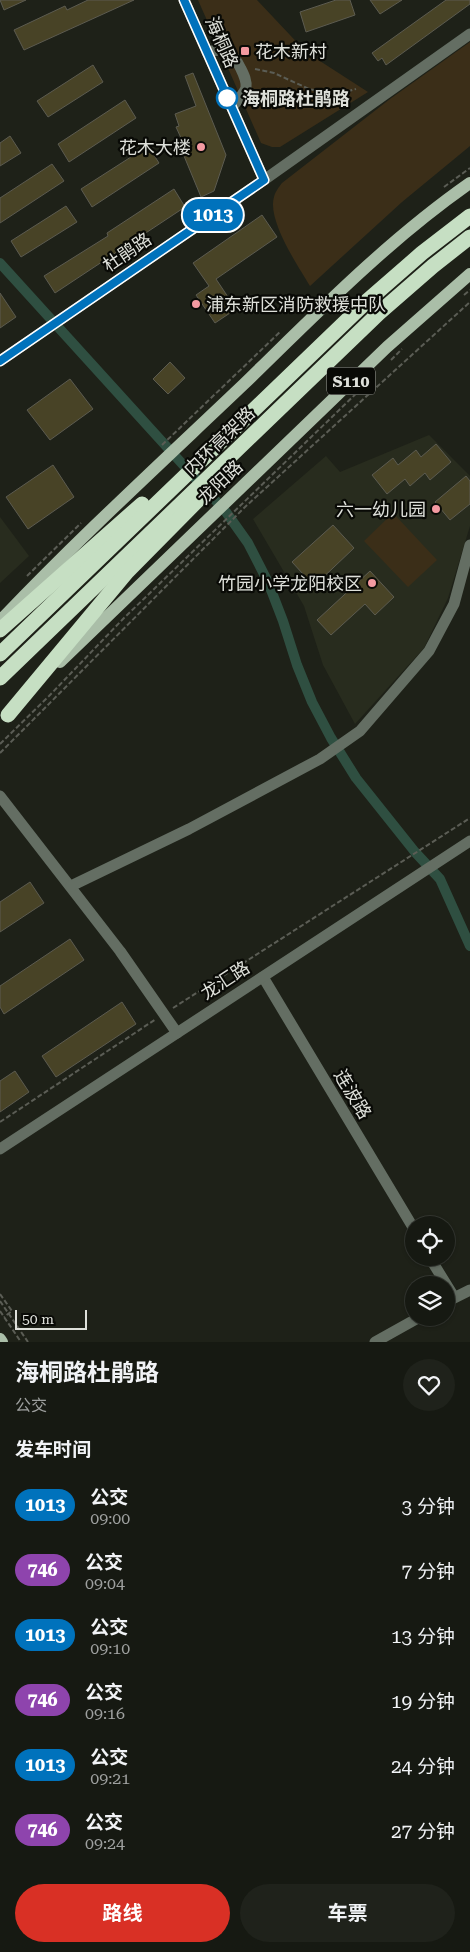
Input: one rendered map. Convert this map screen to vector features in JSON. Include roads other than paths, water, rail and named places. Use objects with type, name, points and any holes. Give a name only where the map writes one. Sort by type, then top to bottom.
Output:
[{"type":"highway","name":"内环高架路","points":[[0,654],[170,485],[229,434],[367,301],[422,253],[470,216]]},
{"type":"highway","name":"内环高架路","points":[[0,678],[188,504],[379,313],[470,237]]},
{"type":"highway","points":[[0,630],[170,485]]},
{"type":"highway","points":[[4,719],[127,572],[188,504]]},
{"type":"main road","points":[[0,622],[51,569],[154,469],[367,267],[418,223],[470,183]]},
{"type":"main road","name":"龙阳路","points":[[4,719],[101,621],[204,522],[240,496],[406,328],[470,274]]},
{"type":"main road","points":[[0,1338],[2,1342]]},
{"type":"street","name":"海桐路","points":[[184,0],[264,180]]},
{"type":"street","name":"杜鹃路","points":[[0,361],[264,180],[470,34]]},
{"type":"street","points":[[207,52],[215,50],[230,52],[235,57],[246,80],[246,89],[232,107]]},
{"type":"street","points":[[71,886],[189,830],[320,759],[360,731],[429,651],[454,604],[470,545]]},
{"type":"street","points":[[0,796],[120,951],[177,1033]]},
{"type":"street","name":"龙汇路","points":[[0,1149],[470,841]]},
{"type":"street","name":"连波路","points":[[263,976],[406,1216]]},
{"type":"street","points":[[455,1297],[470,1290]]},
{"type":"street","points":[[375,1342],[405,1325]]},
{"type":"waterway","points":[[0,263],[226,512],[248,543],[268,582],[312,702],[331,738],[356,778],[415,852],[440,879],[470,946]]},
{"type":"place","name":"花木新村","points":[[245,51]]},
{"type":"place","name":"海桐路杜鹃路","points":[[227,98]]},
{"type":"place","name":"花木大楼","points":[[201,147]]},
{"type":"place","name":"浦东新区消防救援中队","points":[[196,304]]},
{"type":"place","name":"六一幼儿园","points":[[436,509]]},
{"type":"place","name":"竹园小学龙阳校区","points":[[372,583]]}]
